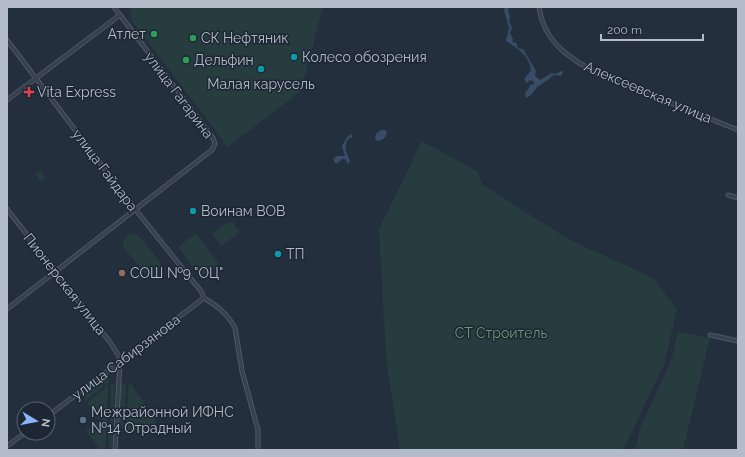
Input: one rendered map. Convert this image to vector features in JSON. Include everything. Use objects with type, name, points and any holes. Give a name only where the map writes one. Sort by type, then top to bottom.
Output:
[{"type":"street","name":"улица Гагарина","points":[[114,7],[213,138],[215,144],[212,150],[135,209]]},
{"type":"street","name":"Алексеевская улица","points":[[539,7],[551,40],[580,63],[601,74],[738,130]]},
{"type":"street","points":[[7,100],[120,15]]},
{"type":"street","name":"улица Гайдара","points":[[7,40],[135,209],[192,279],[201,291],[204,298]]},
{"type":"street","points":[[728,194],[738,198]]},
{"type":"street","name":"Пионерская улица","points":[[7,209],[110,342],[120,362]]},
{"type":"street","points":[[7,309],[135,209]]},
{"type":"street","points":[[204,298],[224,312],[234,328],[242,371],[258,430],[258,450]]},
{"type":"street","name":"улица Сабирзянова","points":[[56,410],[204,298]]},
{"type":"street","points":[[710,335],[738,341]]},
{"type":"street","points":[[115,450],[120,362]]},
{"type":"street","points":[[7,446],[16,440]]},
{"type":"green space","points":[[128,7],[323,7],[301,91],[228,147],[132,21]]},
{"type":"green space","name":"СТ Строитель","points":[[422,141],[477,171],[482,184],[568,239],[653,278],[677,310],[664,365],[623,450],[400,450],[386,357],[379,229]]},
{"type":"green space","points":[[40,170],[46,178],[41,182],[35,173]]},
{"type":"green space","points":[[229,222],[233,222],[240,232],[221,246],[212,234]]},
{"type":"green space","points":[[196,233],[219,264],[200,277],[178,247]]},
{"type":"green space","points":[[130,234],[138,235],[160,262],[161,270],[158,275],[150,277],[146,275],[126,250],[123,243]]},
{"type":"green space","points":[[678,332],[710,338],[683,450],[635,450],[641,426],[671,361]]},
{"type":"green space","points":[[109,374],[109,382],[86,401],[82,393]]},
{"type":"green space","points":[[129,382],[156,419],[154,424],[140,431],[126,430]]},
{"type":"green space","points":[[111,384],[115,384],[113,426],[110,424]]},
{"type":"green space","points":[[121,384],[126,384],[123,428],[119,428]]},
{"type":"green space","points":[[108,385],[107,423],[93,416],[94,413],[87,403]]},
{"type":"green space","points":[[99,421],[107,425],[105,450],[101,450],[86,431]]},
{"type":"green space","points":[[109,427],[113,429],[112,446],[109,449]]},
{"type":"water","points":[[505,7],[510,7],[508,10],[510,17],[509,21],[512,28],[510,33],[513,39],[512,42],[516,43],[518,48],[523,49],[536,71],[535,76],[540,80],[552,73],[556,74],[561,71],[563,72],[561,76],[554,75],[551,77],[537,87],[531,95],[526,98],[525,92],[528,90],[530,85],[534,84],[534,82],[531,80],[526,83],[525,81],[525,78],[531,70],[528,60],[518,49],[506,41],[509,28],[504,10]]},
{"type":"water","points":[[381,130],[385,130],[387,132],[386,136],[382,140],[377,141],[375,138],[376,134]]},
{"type":"water","points":[[351,134],[352,138],[349,138],[346,144],[346,152],[350,161],[348,164],[345,159],[342,159],[338,163],[335,163],[333,159],[337,156],[345,156],[342,146],[347,137]]},
{"type":"place","name":"Атлет","points":[[154,34]]},
{"type":"place","name":"СК Нефтяник","points":[[193,38]]},
{"type":"place","name":"Колесо обозрения","points":[[294,57]]},
{"type":"place","name":"Дельфин","points":[[186,60]]},
{"type":"place","name":"Малая карусель","points":[[261,69]]},
{"type":"place","name":"Vita Express","points":[[29,92]]},
{"type":"place","name":"Воинам ВОВ","points":[[193,211]]},
{"type":"place","name":"ТП","points":[[278,254]]},
{"type":"place","name":"СОШ №9 \"ОЦ\"","points":[[122,273]]},
{"type":"place","name":"Межрайонной ИФНС №14 Отрадный","points":[[83,420]]}]
